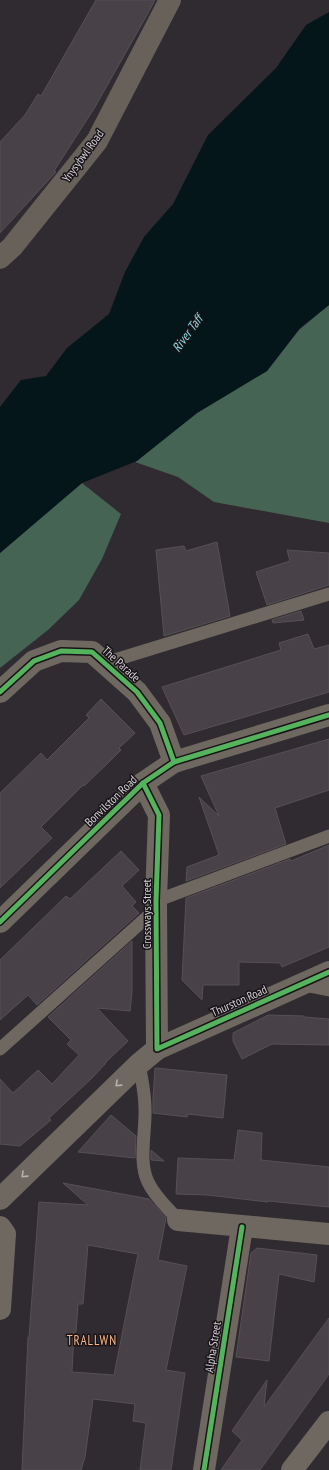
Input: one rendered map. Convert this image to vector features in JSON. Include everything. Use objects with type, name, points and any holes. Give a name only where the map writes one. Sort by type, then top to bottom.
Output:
[{"type":"main road","name":"Ynysybwl Road","points":[[0,258],[12,247],[96,141],[170,0]]},
{"type":"street","name":"The Parade","points":[[0,692],[34,661],[61,651],[92,652],[137,692],[160,723],[174,762]]},
{"type":"street","name":"Bonvilston Road","points":[[0,922],[144,783],[174,762],[329,715]]},
{"type":"street","name":"Crossways Street","points":[[144,783],[159,815],[156,905],[157,1049]]},
{"type":"street","name":"Thurston Road","points":[[0,1199],[139,1064],[157,1049],[329,972]]},
{"type":"street","points":[[178,1220],[329,1234]]},
{"type":"street","points":[[0,1227],[5,1234],[0,1309]]},
{"type":"street","name":"Alpha Street","points":[[204,1470],[242,1227]]},
{"type":"street","points":[[292,1470],[329,1422]]},
{"type":"lane","points":[[105,663],[329,594]]},
{"type":"lane","points":[[0,1049],[156,905],[329,836]]},
{"type":"lane","points":[[300,985],[329,990]]},
{"type":"lane","points":[[139,1064],[145,1101],[144,1173],[154,1192],[178,1220]]},
{"type":"green space","points":[[329,305],[329,523],[214,502],[178,477],[135,462],[197,413],[267,371],[299,330]]},
{"type":"green space","points":[[82,483],[121,514],[102,559],[79,600],[48,630],[0,668],[0,553]]},
{"type":"water","name":"River Taff","points":[[329,12],[329,305],[300,328],[267,371],[197,413],[137,461],[82,483],[0,553],[0,407],[21,380],[46,376],[67,348],[109,314],[125,272],[144,237],[173,204],[208,135],[276,68],[306,25]]},
{"type":"building","points":[[96,0],[155,0],[95,107],[54,171],[56,172],[0,233],[0,142],[25,115],[38,94],[41,96]]},
{"type":"building","points":[[217,542],[230,616],[164,636],[156,550],[184,546],[186,551]]},
{"type":"building","points":[[287,550],[329,553],[329,585],[267,605],[256,572],[290,561]]},
{"type":"building","points":[[301,611],[304,620],[273,623],[272,620]]},
{"type":"building","points":[[308,634],[314,649],[329,645],[329,692],[184,735],[162,687],[281,650],[279,643]]},
{"type":"building","points":[[101,699],[135,733],[119,748],[121,750],[107,764],[84,786],[83,785],[41,827],[52,838],[0,888],[0,793],[41,753],[47,760],[89,718],[86,715]]},
{"type":"building","points":[[329,739],[329,790],[275,808],[286,844],[186,881],[187,867],[219,855],[199,797],[219,816],[201,776]]},
{"type":"building","points":[[329,845],[329,947],[282,967],[280,963],[239,962],[239,985],[203,985],[202,1000],[182,980],[186,898],[290,859],[291,861]]},
{"type":"building","points":[[121,851],[139,870],[122,886],[136,902],[132,906],[139,913],[37,1005],[28,995],[0,1020],[0,960],[66,896],[70,899]]},
{"type":"building","points":[[132,941],[132,992],[130,1011],[97,1008],[128,1041],[92,1078],[49,1118],[51,1120],[20,1146],[0,1144],[0,1079],[13,1093],[38,1070],[52,1084],[79,1055],[67,1044],[71,1040],[48,1017]]},
{"type":"building","points":[[268,1015],[304,1016],[329,1019],[329,1045],[272,1044],[242,1059],[233,1041],[233,1033]]},
{"type":"building","points":[[155,1068],[227,1075],[223,1118],[188,1114],[187,1117],[153,1113]]},
{"type":"building","points":[[111,1115],[136,1136],[135,1158],[78,1152]]},
{"type":"building","points":[[238,1130],[262,1133],[261,1160],[329,1167],[329,1207],[207,1195],[176,1194],[178,1158],[234,1160]]},
{"type":"building","points":[[151,1150],[164,1161],[151,1160]]},
{"type":"building","points":[[63,1183],[149,1199],[166,1218],[158,1260],[187,1266],[166,1370],[185,1373],[171,1470],[140,1470],[146,1423],[133,1421],[135,1404],[93,1399],[85,1457],[81,1470],[22,1470],[28,1337],[39,1202],[88,1205]],"holes":[[[88,1245],[138,1254],[114,1375],[72,1372],[74,1332],[76,1332],[78,1304],[83,1304]]]},
{"type":"building","points":[[257,1248],[317,1255],[314,1282],[279,1274],[269,1361],[236,1357],[251,1253]]},
{"type":"building","points":[[329,1318],[329,1374],[260,1470],[221,1470],[242,1440],[232,1431],[267,1380],[264,1407]]},
{"type":"cycle path","points":[[0,692],[34,661],[61,651],[92,652],[137,692],[160,723],[174,762]]},
{"type":"cycle path","points":[[0,922],[143,783],[174,762],[329,715]]},
{"type":"cycle path","points":[[143,783],[159,815],[156,901],[157,1049],[329,972]]},
{"type":"cycle path","points":[[204,1470],[242,1227]]},
{"type":"district","name":"TRALLWN","points":[[92,1340]]}]
